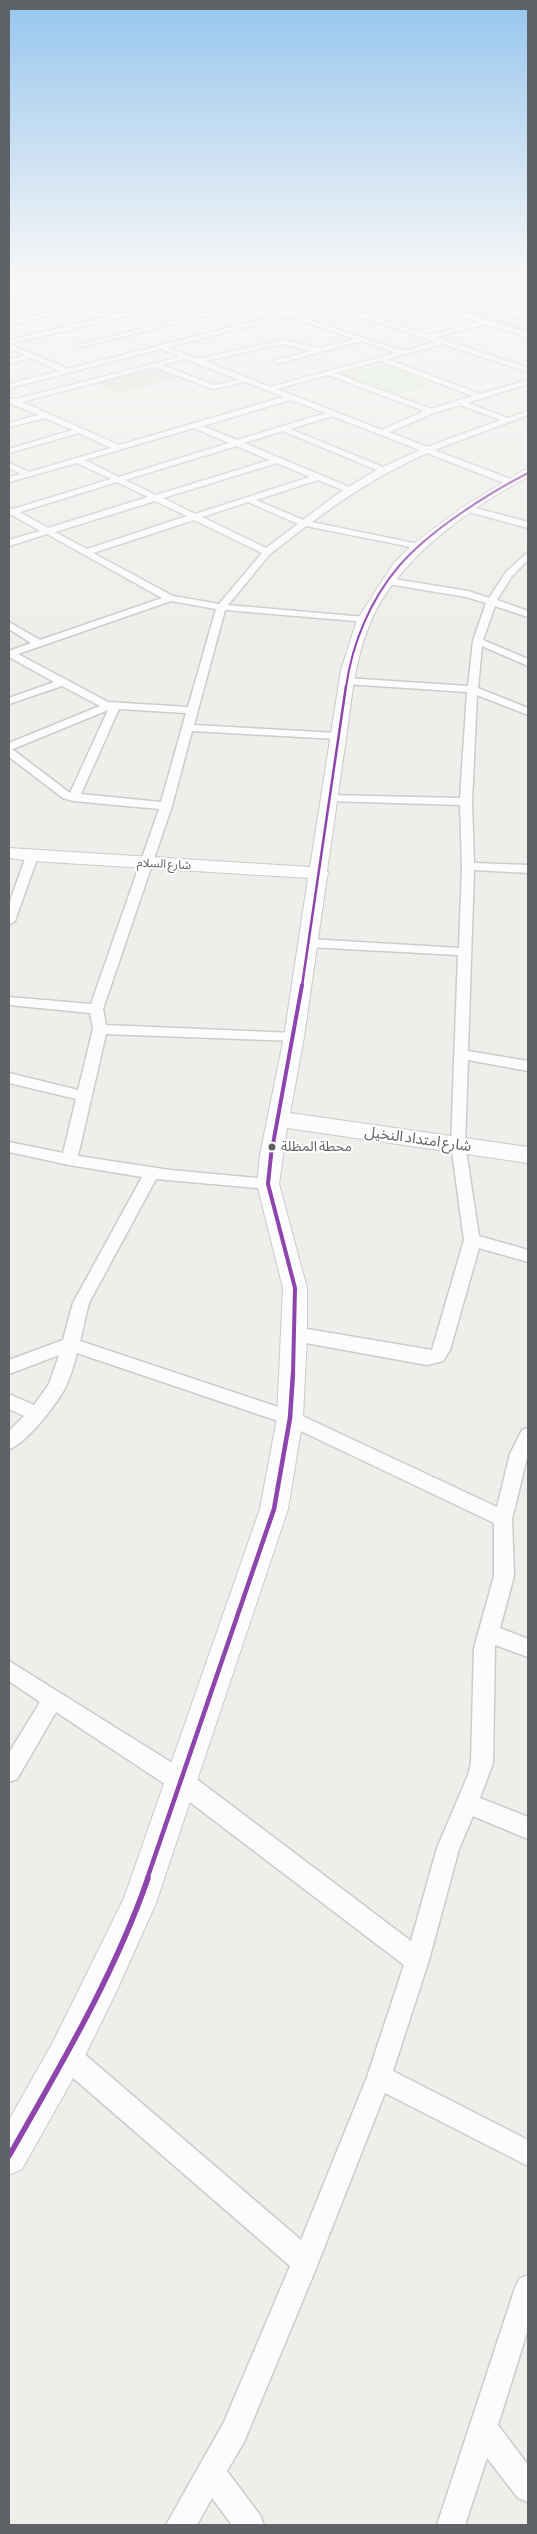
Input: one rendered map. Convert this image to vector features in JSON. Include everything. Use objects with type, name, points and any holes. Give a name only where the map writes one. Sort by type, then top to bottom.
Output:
[{"type":"street","points":[[12,401],[28,397]]},
{"type":"street","points":[[394,397],[431,411]]},
{"type":"street","points":[[381,433],[431,411],[475,397]]},
{"type":"street","points":[[9,480],[292,398],[427,450],[519,477]]},
{"type":"street","points":[[12,401],[118,448]]},
{"type":"street","points":[[458,402],[508,420]]},
{"type":"street","points":[[69,1160],[100,1029],[96,1009],[166,806],[221,607],[267,552],[302,523],[348,490],[383,470],[427,450],[528,413]]},
{"type":"street","points":[[10,512],[237,442],[284,430],[331,414]]},
{"type":"street","points":[[9,425],[45,416]]},
{"type":"street","points":[[196,426],[348,490]]},
{"type":"street","points":[[284,430],[383,470]]},
{"type":"street","points":[[9,451],[79,431]]},
{"type":"street","points":[[78,460],[267,552]]},
{"type":"street","points":[[9,543],[278,460]]},
{"type":"street","points":[[9,465],[28,474]]},
{"type":"street","points":[[86,552],[247,498],[318,477]]},
{"type":"street","points":[[9,2156],[66,2055],[106,1976],[139,1903],[182,1782],[274,1508],[283,1467],[290,1418],[295,1334],[295,1288],[268,1184],[320,873],[337,736],[346,681],[356,641],[364,620],[388,581],[418,547],[468,509],[519,477]]},
{"type":"street","points":[[247,498],[302,523],[418,547]]},
{"type":"street","points":[[468,509],[528,525]]},
{"type":"street","points":[[10,512],[170,598],[221,607],[364,620]]},
{"type":"street","points":[[295,1334],[427,1358],[437,1356],[441,1350],[472,1240],[458,1144],[466,952],[468,866],[466,802],[471,689],[478,642],[492,600],[509,574],[528,556]]},
{"type":"street","points":[[388,581],[468,594],[492,600],[528,614]]},
{"type":"street","points":[[10,654],[170,598]]},
{"type":"street","points":[[9,625],[40,644]]},
{"type":"street","points":[[478,642],[528,663]]},
{"type":"street","points":[[10,654],[112,706],[193,710]]},
{"type":"street","points":[[346,681],[471,689],[528,712]]},
{"type":"street","points":[[9,701],[63,682]]},
{"type":"street","points":[[9,747],[112,706]]},
{"type":"street","points":[[73,798],[112,706]]},
{"type":"street","points":[[188,728],[337,736]]},
{"type":"street","points":[[9,752],[60,792],[73,798],[166,806]]},
{"type":"street","points":[[330,798],[466,802]]},
{"type":"street","name":"شارع السلام","points":[[9,853],[32,856],[320,873]]},
{"type":"street","points":[[9,921],[32,856]]},
{"type":"street","points":[[468,866],[528,869]]},
{"type":"street","points":[[309,943],[466,952]]},
{"type":"street","points":[[9,1001],[96,1009]]},
{"type":"street","points":[[100,1029],[294,1037]]},
{"type":"street","points":[[461,1054],[528,1066]]},
{"type":"street","points":[[9,1078],[84,1096]]},
{"type":"street","name":"شارع امتداد النخيل","points":[[278,1119],[528,1155]]},
{"type":"street","points":[[9,1147],[69,1160],[151,1174],[211,1181],[268,1184]]},
{"type":"street","points":[[9,1442],[37,1414],[56,1387],[65,1365],[81,1303],[151,1174]]},
{"type":"street","points":[[472,1240],[528,1256]]},
{"type":"street","points":[[9,1367],[70,1344],[290,1418],[503,1518]]},
{"type":"street","points":[[9,1400],[37,1414]]},
{"type":"street","points":[[181,2525],[234,2432],[350,2155],[379,2077],[417,1960],[448,1848],[477,1781],[482,1763],[482,1668],[488,1633],[504,1576],[503,1518],[519,1454],[528,1435]]},
{"type":"street","points":[[488,1633],[528,1648]]},
{"type":"street","points":[[9,1670],[182,1782],[417,1960]]},
{"type":"street","points":[[9,1772],[53,1699]]},
{"type":"street","points":[[466,1803],[528,1828]]},
{"type":"street","points":[[66,2055],[306,2262]]},
{"type":"street","points":[[379,2077],[528,2153]]},
{"type":"street","points":[[451,2525],[528,2288]]},
{"type":"street","points":[[483,2429],[528,2488]]},
{"type":"street","points":[[212,2473],[250,2525]]},
{"type":"transit line","points":[[9,2156],[66,2055],[106,1976],[139,1903],[274,1509],[283,1467],[290,1418],[295,1334],[295,1288],[268,1184],[271,1155],[294,1037],[348,670],[364,620],[398,567],[418,547],[468,509],[510,482],[528,473]]},
{"type":"place","name":"محطة المظلة","points":[[272,1147]]}]
